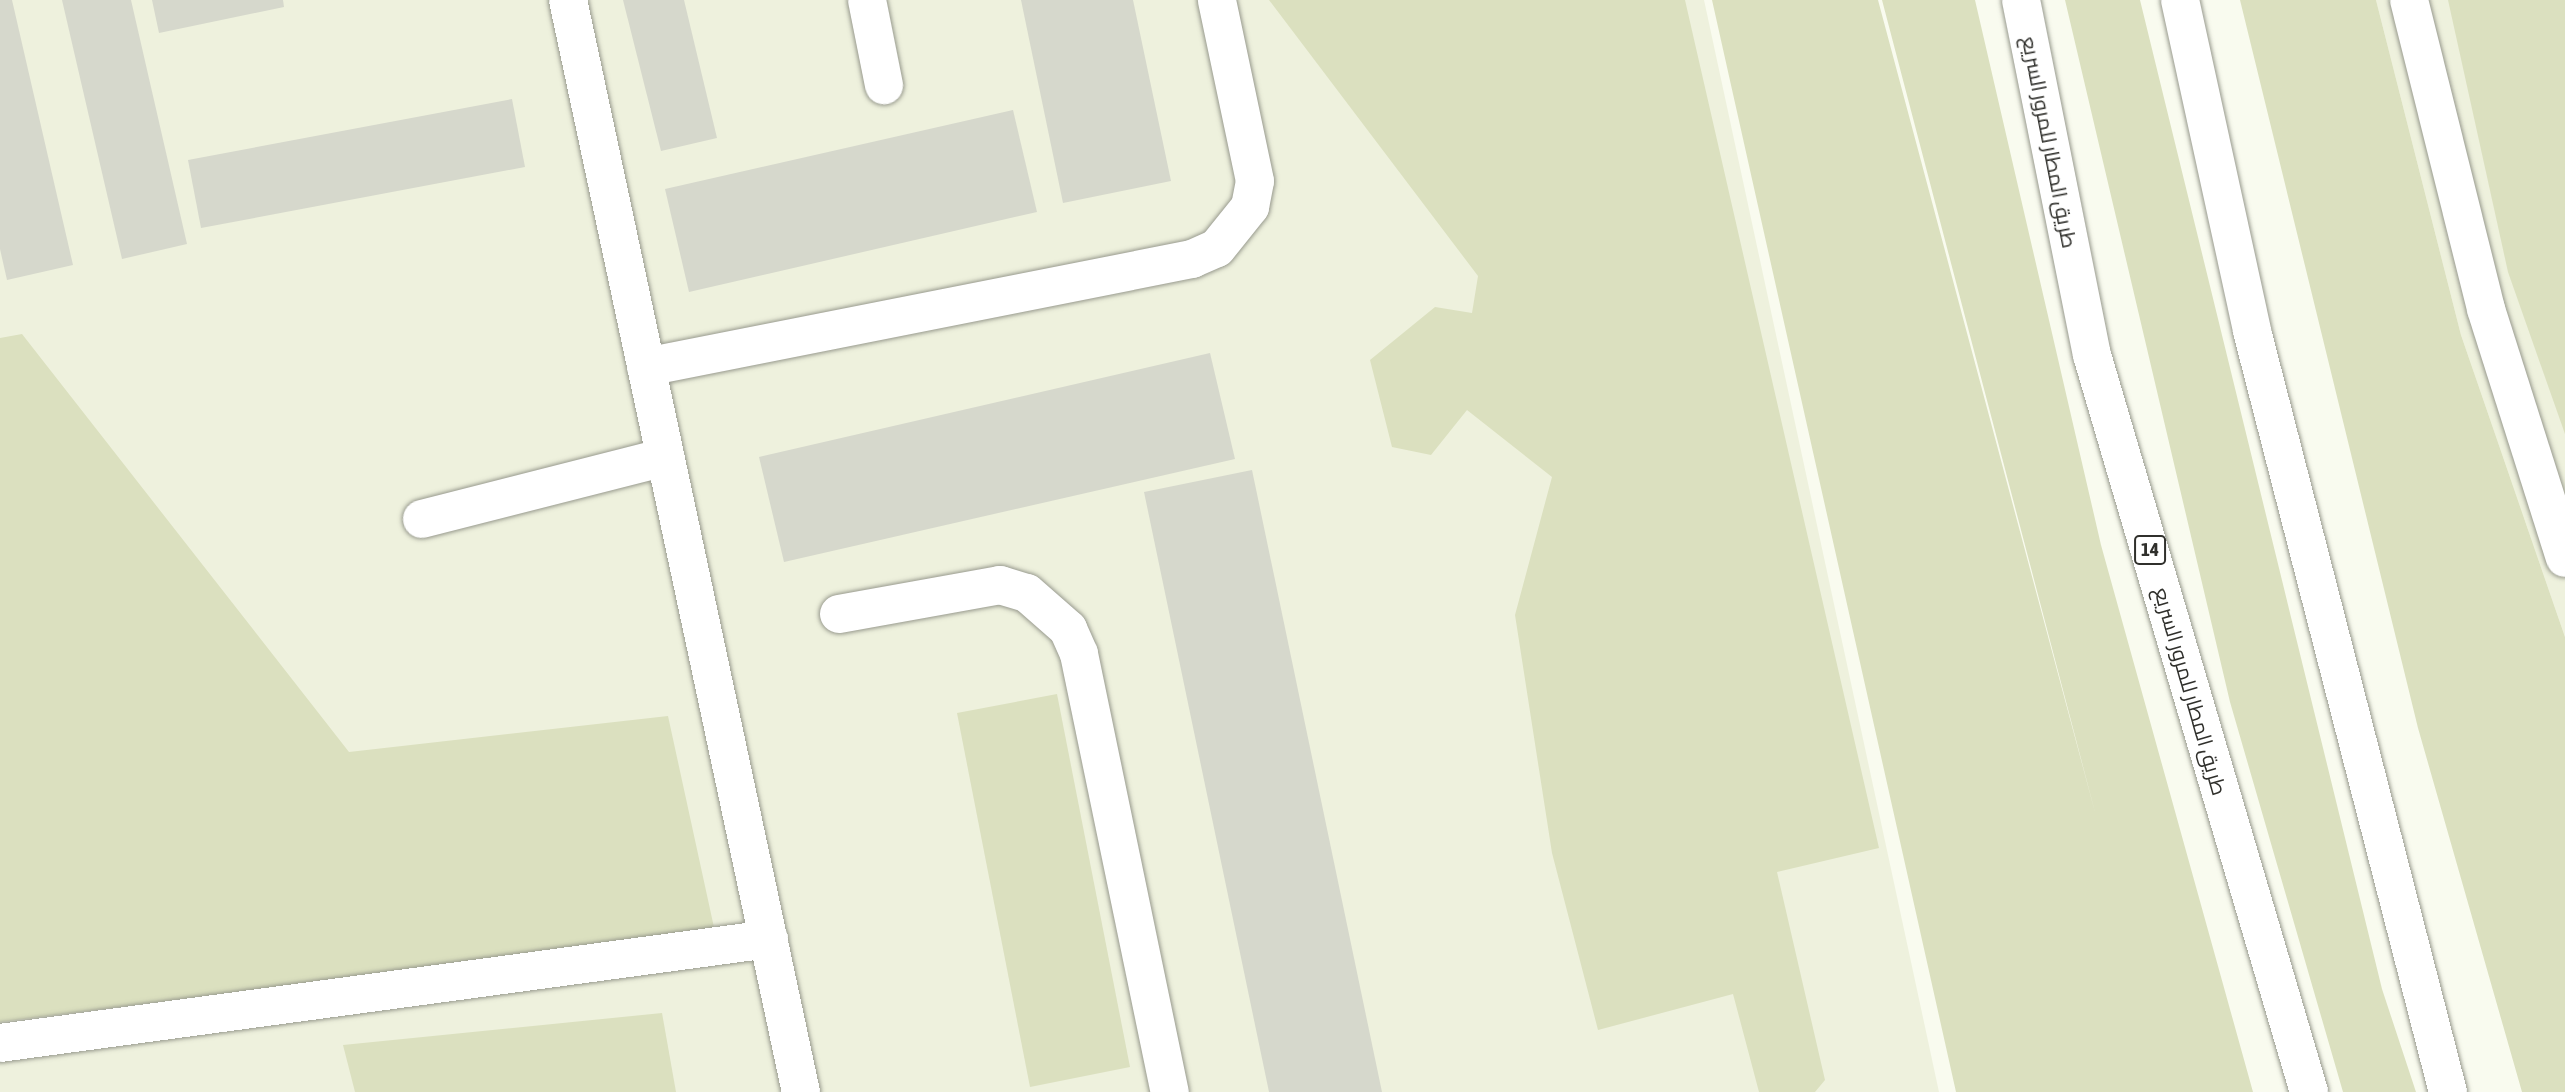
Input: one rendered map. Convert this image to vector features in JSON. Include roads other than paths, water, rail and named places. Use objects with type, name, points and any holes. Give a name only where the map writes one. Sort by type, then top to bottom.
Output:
[{"type":"main road","points":[[568,0],[801,1092]]},
{"type":"main road","points":[[867,0],[884,85]]},
{"type":"main road","points":[[646,367],[1192,259],[1217,248],[1250,207],[1255,181],[1217,0]]},
{"type":"main road","name":"طريق المطار للمرور السريع","points":[[2021,0],[2092,355],[2309,1092]]},
{"type":"main road","points":[[2180,0],[2252,331],[2448,1092]]},
{"type":"main road","points":[[2409,0],[2486,309],[2565,558]]},
{"type":"main road","points":[[422,519],[665,457]]},
{"type":"main road","points":[[839,614],[972,585],[1000,585],[1039,600],[1068,629],[1079,654],[1160,1090]]},
{"type":"main road","points":[[0,1044],[768,939]]}]
